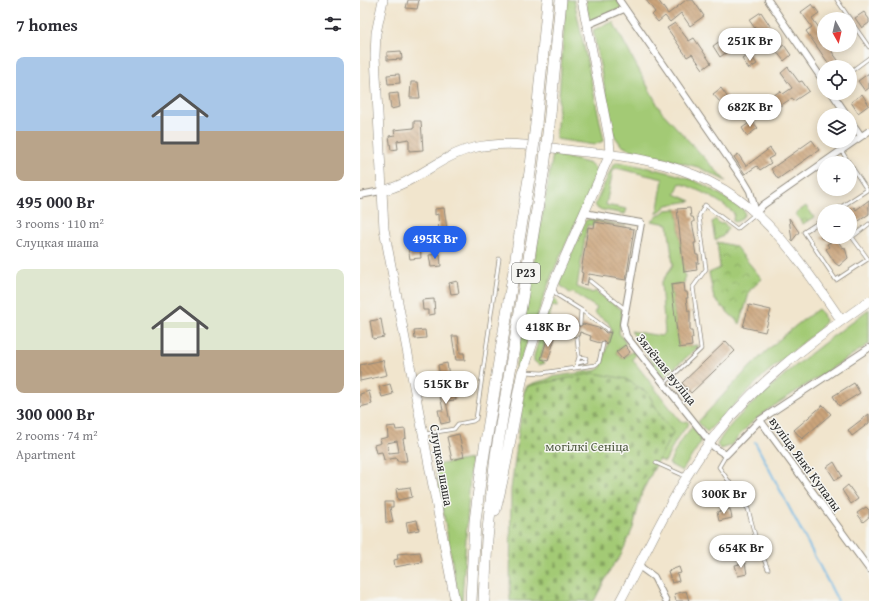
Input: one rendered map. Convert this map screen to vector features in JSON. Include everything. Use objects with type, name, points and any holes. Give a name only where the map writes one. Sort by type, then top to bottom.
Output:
[{"type":"highway","name":"Р23","points":[[471,601],[475,521],[482,466],[531,166],[548,0]]},
{"type":"highway","name":"Р23","points":[[484,601],[487,539],[496,455],[544,168],[561,0]]},
{"type":"highway","points":[[487,539],[503,480],[510,435],[523,372]]},
{"type":"street","name":"Слуцкая шаша","points":[[383,0],[376,33],[375,56],[384,229],[455,601]]},
{"type":"street","points":[[523,372],[553,284],[610,154],[610,138],[582,0]]},
{"type":"street","points":[[619,0],[744,181],[750,191],[756,213]]},
{"type":"street","points":[[768,0],[817,72]]},
{"type":"street","points":[[587,25],[624,9]]},
{"type":"street","points":[[857,130],[861,136]]},
{"type":"street","points":[[756,213],[763,205],[869,131]]},
{"type":"street","points":[[360,195],[398,188],[444,159],[458,153],[488,145],[518,145],[610,154],[661,164],[698,176],[725,190],[756,213],[791,251],[842,320]]},
{"type":"street","name":"Зялёная вуліца","points":[[584,213],[641,223],[623,324],[626,336],[711,442],[726,455]]},
{"type":"street","points":[[620,601],[687,477],[711,442],[735,412],[789,359],[869,301]]},
{"type":"street","name":"вуліца Янкі Купалы","points":[[869,348],[760,420],[869,569]]},
{"type":"street","points":[[726,455],[760,420]]},
{"type":"street","points":[[639,566],[654,577],[666,601]]},
{"type":"lane","points":[[837,0],[845,12]]},
{"type":"lane","points":[[857,29],[869,47]]},
{"type":"lane","points":[[857,67],[869,58]]},
{"type":"lane","points":[[841,150],[845,156]]},
{"type":"lane","points":[[846,204],[867,190],[857,175]]},
{"type":"lane","points":[[664,384],[701,349],[693,286],[706,269],[700,216],[705,206],[737,229],[756,213]]},
{"type":"lane","points":[[817,224],[804,232],[836,280],[868,259],[857,244]]},
{"type":"lane","points":[[857,233],[869,224]]},
{"type":"lane","points":[[424,435],[454,429],[458,424],[476,419],[500,260]]},
{"type":"lane","points":[[590,281],[626,310]]},
{"type":"lane","points":[[553,284],[554,291],[557,295],[581,310],[607,330]]},
{"type":"lane","points":[[580,324],[581,310]]},
{"type":"lane","points":[[576,367],[579,357],[577,338]]},
{"type":"lane","points":[[523,372],[542,373],[596,365],[599,362],[603,344]]},
{"type":"lane","points":[[578,363],[586,359],[579,357]]},
{"type":"lane","points":[[726,455],[719,467],[748,509],[757,543],[768,569]]},
{"type":"lane","points":[[656,463],[687,477]]},
{"type":"green space","points":[[566,0],[574,0],[603,136],[603,141],[594,145],[556,139]]},
{"type":"green space","points":[[586,0],[617,0],[622,8],[589,22]]},
{"type":"green space","points":[[613,22],[661,111],[726,181],[698,167],[628,149],[621,145],[614,135],[593,30]]},
{"type":"green space","points":[[553,154],[591,164],[599,172],[553,272],[524,351],[517,378],[503,451],[509,405]]},
{"type":"green space","points":[[618,162],[663,171],[696,181],[743,209],[745,214],[740,220],[735,222],[733,221],[734,213],[721,203],[680,183],[675,194],[691,201],[667,205],[657,214],[663,179],[616,168],[613,170],[606,205],[627,209],[625,214],[598,209],[595,205],[613,165]]},
{"type":"green space","points":[[806,206],[814,217],[803,224],[795,214]]},
{"type":"green space","points":[[677,209],[685,278],[684,283],[671,285],[679,347],[698,345],[698,347],[663,378],[631,331],[661,336],[665,333],[661,283],[673,265],[668,224],[651,221],[666,210]]},
{"type":"green space","points":[[589,219],[626,226],[593,221],[593,226],[587,225],[577,287],[593,293],[595,291],[621,309],[622,313],[619,333],[626,343],[616,352],[622,359],[633,351],[636,355],[632,359],[681,422],[687,421],[689,423],[675,442],[665,462],[658,459],[673,432],[662,419],[648,393],[524,392],[526,387],[529,385],[552,377],[597,370],[601,367],[612,330],[608,322],[594,313],[597,308],[572,292],[571,294],[561,286],[560,280],[585,221]]},
{"type":"green space","points":[[715,219],[720,224],[723,222],[728,228],[723,236],[715,240],[712,222]]},
{"type":"green space","points":[[717,242],[735,246],[762,279],[750,290],[740,324],[714,299],[709,273],[720,268]]},
{"type":"green space","points":[[551,300],[556,300],[558,305],[557,307],[552,306],[548,323],[552,324],[555,337],[547,335],[540,360],[545,363],[539,365],[534,361],[534,356]]},
{"type":"green space","points":[[818,309],[823,314],[825,321],[821,328],[765,374],[707,432],[698,422],[741,376],[770,348]]},
{"type":"green space","points":[[869,309],[869,344],[766,411],[750,424],[730,446],[721,449],[717,445],[733,422],[767,390],[810,354]]},
{"type":"green space","name":"могілкі Сеніца","points":[[594,373],[626,379],[648,393],[662,419],[673,432],[642,492],[633,528],[620,557],[612,567],[594,601],[510,601],[511,489],[524,392],[528,386]]},
{"type":"green space","points":[[692,427],[699,434],[701,442],[682,471],[669,464],[679,443]]},
{"type":"green space","points":[[471,459],[462,601],[459,601],[435,465]]},
{"type":"building","points":[[408,0],[419,0],[417,9],[406,8]]},
{"type":"building","points":[[646,0],[658,0],[668,14],[686,0],[693,0],[704,16],[690,26],[681,13],[670,22],[665,16],[658,22],[652,15],[655,12]]},
{"type":"building","points":[[812,4],[818,12],[812,18],[817,25],[817,47],[806,31],[812,27],[801,12]]},
{"type":"building","points":[[761,12],[778,38],[767,45],[749,20]]},
{"type":"building","points":[[864,12],[869,19],[869,23],[862,28],[857,21],[857,17]]},
{"type":"building","points":[[675,23],[689,41],[694,38],[711,63],[703,69],[692,54],[687,57],[667,28]]},
{"type":"building","points":[[732,28],[745,43],[737,48],[735,46],[720,57],[713,46],[720,41],[723,44],[731,38],[727,31]]},
{"type":"building","points":[[784,45],[791,55],[784,61],[776,51]]},
{"type":"building","points":[[401,51],[402,59],[387,60],[387,52]]},
{"type":"building","points":[[821,52],[832,52],[838,60],[826,60]]},
{"type":"building","points":[[750,54],[757,64],[749,69],[742,59]]},
{"type":"building","points":[[788,67],[799,82],[802,81],[809,91],[794,101],[792,98],[780,106],[773,96],[780,91],[783,94],[792,88],[781,73]]},
{"type":"building","points":[[869,73],[869,88],[865,91],[858,81]]},
{"type":"building","points":[[399,74],[400,83],[388,84],[387,75]]},
{"type":"building","points":[[411,82],[418,82],[420,98],[410,98]]},
{"type":"building","points":[[721,88],[733,105],[738,101],[745,110],[734,118],[713,94]]},
{"type":"building","points":[[398,93],[400,107],[391,109],[389,94]]},
{"type":"building","points":[[862,94],[869,105],[858,113],[857,108],[855,108],[851,102],[857,100],[857,98]]},
{"type":"building","points":[[414,121],[421,121],[423,150],[409,151],[409,139],[397,141],[398,149],[391,150],[389,136],[395,135],[394,130],[414,128]]},
{"type":"building","points":[[752,121],[758,128],[747,136],[742,128]]},
{"type":"building","points":[[812,140],[819,150],[778,179],[771,169]]},
{"type":"building","points":[[770,148],[775,155],[768,159],[771,163],[760,170],[757,166],[745,174],[734,157],[738,154],[746,166]]},
{"type":"building","points":[[869,200],[869,214],[857,222],[857,209]]},
{"type":"building","points":[[444,208],[448,236],[439,236],[438,214],[435,215],[435,209]]},
{"type":"building","points":[[690,208],[691,217],[693,217],[694,220],[694,222],[692,222],[696,243],[694,243],[699,263],[696,263],[697,270],[684,272],[677,209]]},
{"type":"building","points":[[789,218],[799,232],[792,241]]},
{"type":"building","points":[[595,222],[634,229],[626,280],[589,274],[587,285],[581,284],[583,273],[581,272],[588,227],[594,228]]},
{"type":"building","points":[[827,244],[840,244],[845,248],[848,258],[839,266],[835,263],[826,249],[829,247]]},
{"type":"building","points":[[420,246],[421,258],[410,259],[408,247]]},
{"type":"building","points":[[440,254],[441,266],[431,267],[429,255]]},
{"type":"building","points":[[457,281],[459,293],[451,294],[449,283]]},
{"type":"building","points":[[684,283],[685,292],[687,292],[688,298],[686,298],[688,311],[690,311],[690,331],[692,331],[693,338],[691,338],[692,346],[679,348],[671,285]]},
{"type":"building","points":[[434,299],[435,314],[428,315],[428,310],[423,310],[422,300]]},
{"type":"building","points":[[749,305],[771,310],[765,332],[743,327]]},
{"type":"building","points":[[381,319],[384,337],[373,339],[370,321]]},
{"type":"building","points":[[567,319],[577,323],[579,327],[583,324],[602,329],[606,333],[611,332],[607,345],[604,341],[600,343],[590,340],[591,336],[580,332],[579,336],[574,337],[562,333]]},
{"type":"building","points":[[425,330],[426,338],[415,339],[414,331]]},
{"type":"building","points":[[452,336],[458,336],[460,353],[464,353],[465,360],[456,360]]},
{"type":"building","points":[[548,336],[555,338],[548,361],[541,359]]},
{"type":"building","points":[[726,341],[735,351],[691,393],[682,383]]},
{"type":"building","points":[[625,345],[630,352],[622,359],[616,352]]},
{"type":"building","points":[[383,360],[387,375],[360,381],[360,365]]},
{"type":"building","points":[[447,363],[449,376],[440,377],[438,365]]},
{"type":"building","points":[[854,383],[860,393],[839,406],[833,396]]},
{"type":"building","points":[[390,384],[393,394],[382,397],[379,387]]},
{"type":"building","points":[[454,389],[456,400],[446,401],[450,422],[441,424],[438,410],[443,410],[439,391]]},
{"type":"building","points":[[369,391],[372,404],[360,407],[360,394]]},
{"type":"building","points":[[823,405],[831,414],[802,439],[794,430]]},
{"type":"building","points":[[869,414],[869,423],[852,436],[848,430]]},
{"type":"building","points":[[395,426],[396,430],[405,429],[406,438],[403,439],[407,461],[397,461],[396,458],[384,460],[382,452],[376,453],[374,445],[381,443],[380,439],[388,437],[387,427]],"holes":[[[397,441],[399,452],[389,453],[387,443]]]},
{"type":"building","points":[[459,434],[464,457],[452,460],[447,437]]},
{"type":"building","points":[[834,462],[842,476],[835,480],[827,467]]},
{"type":"building","points":[[848,485],[858,499],[851,504],[842,490]]},
{"type":"building","points":[[410,487],[412,497],[398,500],[396,489]]},
{"type":"building","points":[[385,502],[393,502],[393,507],[390,507],[393,522],[386,523]]},
{"type":"building","points":[[866,507],[869,510],[869,517],[863,522],[857,513]]},
{"type":"building","points":[[730,509],[732,518],[719,521],[717,512]]},
{"type":"building","points":[[417,520],[419,530],[408,532],[406,522]]},
{"type":"building","points":[[735,538],[739,549],[730,552],[727,540]]},
{"type":"building","points":[[420,552],[422,562],[395,567],[394,560],[398,559],[397,554]]},
{"type":"building","points":[[745,563],[747,574],[738,576],[735,565]]},
{"type":"building","points":[[679,567],[681,573],[677,574],[679,581],[672,583],[668,571]]},
{"type":"building","points":[[686,591],[689,601],[676,601],[674,594]]},
{"type":"waterway","points":[[755,442],[838,601]]}]
